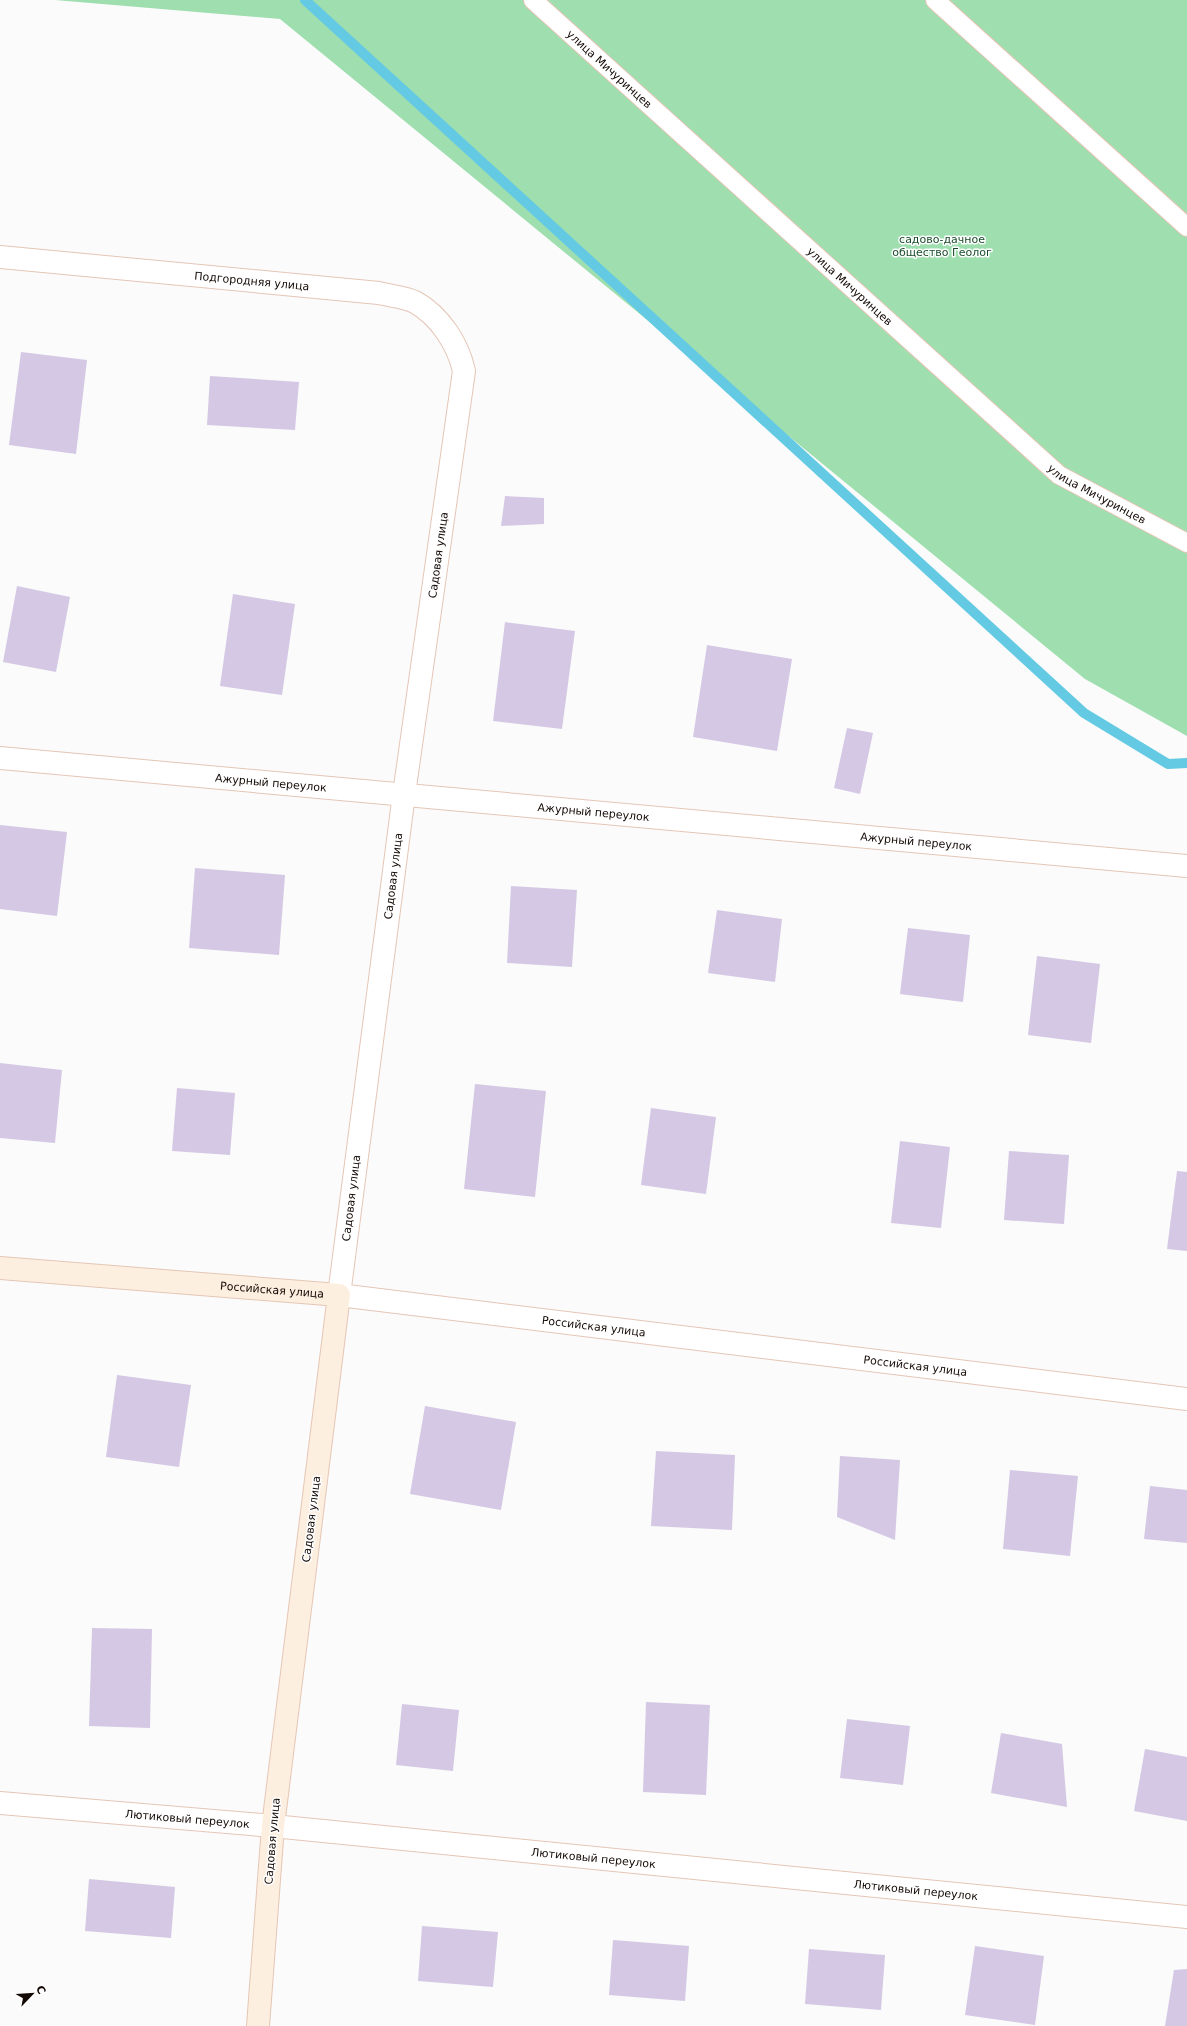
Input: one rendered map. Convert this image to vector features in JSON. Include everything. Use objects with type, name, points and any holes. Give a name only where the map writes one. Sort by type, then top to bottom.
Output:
[{"type":"street","name":"Подгородняя улица","points":[[0,257],[379,293],[414,302],[437,319],[461,355],[464,371]]},
{"type":"street","name":"Садовая улица","points":[[258,2026],[272,1826],[404,794],[464,371]]},
{"type":"street","name":"Ажурный переулок","points":[[0,758],[1187,866]]},
{"type":"street","name":"Российская улица","points":[[0,1268],[339,1294],[1187,1399]]},
{"type":"street","name":"Лютиковый переулок","points":[[0,1803],[272,1826],[1187,1917]]},
{"type":"lane","name":"улица Мичуринцев","points":[[533,0],[1059,475],[1187,543]]},
{"type":"lane","points":[[935,0],[1187,227]]},
{"type":"green space","name":"садово-дачное общество Геолог","points":[[55,0],[1187,0],[1187,736],[1085,679],[280,19]]},
{"type":"building","points":[[21,352],[87,360],[76,454],[9,445]]},
{"type":"building","points":[[210,376],[299,382],[295,430],[207,425]]},
{"type":"building","points":[[505,496],[544,498],[544,524],[501,526]]},
{"type":"building","points":[[17,586],[70,597],[56,672],[3,662]]},
{"type":"building","points":[[233,594],[295,604],[282,695],[220,686]]},
{"type":"building","points":[[505,622],[575,631],[562,729],[493,721]]},
{"type":"building","points":[[707,645],[792,659],[777,751],[693,737]]},
{"type":"building","points":[[847,728],[873,733],[860,794],[834,788]]},
{"type":"building","points":[[0,825],[67,832],[57,916],[0,909]]},
{"type":"building","points":[[195,868],[285,875],[279,955],[189,948]]},
{"type":"building","points":[[511,886],[577,890],[572,967],[507,963]]},
{"type":"building","points":[[717,910],[782,919],[775,982],[708,973]]},
{"type":"building","points":[[908,928],[970,935],[963,1002],[900,994]]},
{"type":"building","points":[[1037,956],[1100,964],[1091,1043],[1028,1035]]},
{"type":"building","points":[[0,1063],[62,1070],[55,1143],[0,1138]]},
{"type":"building","points":[[475,1084],[546,1091],[535,1197],[464,1189]]},
{"type":"building","points":[[177,1088],[235,1093],[230,1155],[172,1151]]},
{"type":"building","points":[[651,1108],[716,1117],[706,1194],[641,1185]]},
{"type":"building","points":[[900,1141],[950,1147],[941,1228],[891,1223]]},
{"type":"building","points":[[1009,1151],[1069,1155],[1064,1224],[1004,1220]]},
{"type":"building","points":[[1177,1171],[1187,1172],[1187,1251],[1167,1249]]},
{"type":"building","points":[[117,1375],[191,1385],[179,1467],[106,1457]]},
{"type":"building","points":[[425,1406],[516,1422],[501,1510],[410,1494]]},
{"type":"building","points":[[656,1451],[735,1455],[732,1530],[651,1526]]},
{"type":"building","points":[[840,1456],[900,1460],[895,1540],[837,1517]]},
{"type":"building","points":[[1010,1470],[1078,1476],[1070,1556],[1003,1549]]},
{"type":"building","points":[[1150,1486],[1187,1490],[1187,1543],[1144,1539]]},
{"type":"building","points":[[92,1628],[152,1629],[150,1728],[89,1726]]},
{"type":"building","points":[[646,1702],[710,1705],[706,1795],[643,1792]]},
{"type":"building","points":[[402,1704],[459,1710],[453,1771],[396,1765]]},
{"type":"building","points":[[847,1719],[910,1726],[903,1785],[840,1778]]},
{"type":"building","points":[[1001,1733],[1062,1744],[1067,1807],[991,1793]]},
{"type":"building","points":[[1145,1749],[1187,1757],[1187,1821],[1134,1811]]},
{"type":"building","points":[[89,1879],[175,1887],[171,1938],[85,1931]]},
{"type":"building","points":[[422,1926],[498,1932],[493,1987],[418,1981]]},
{"type":"building","points":[[613,1940],[689,1946],[685,2001],[609,1995]]},
{"type":"building","points":[[975,1946],[1044,1956],[1035,2025],[965,2015]]},
{"type":"building","points":[[809,1949],[885,1955],[881,2010],[805,2004]]},
{"type":"building","points":[[1187,1969],[1187,2026],[1165,2026],[1174,1970]]},
{"type":"waterway","points":[[305,0],[1084,713],[1168,764],[1187,763]]}]
